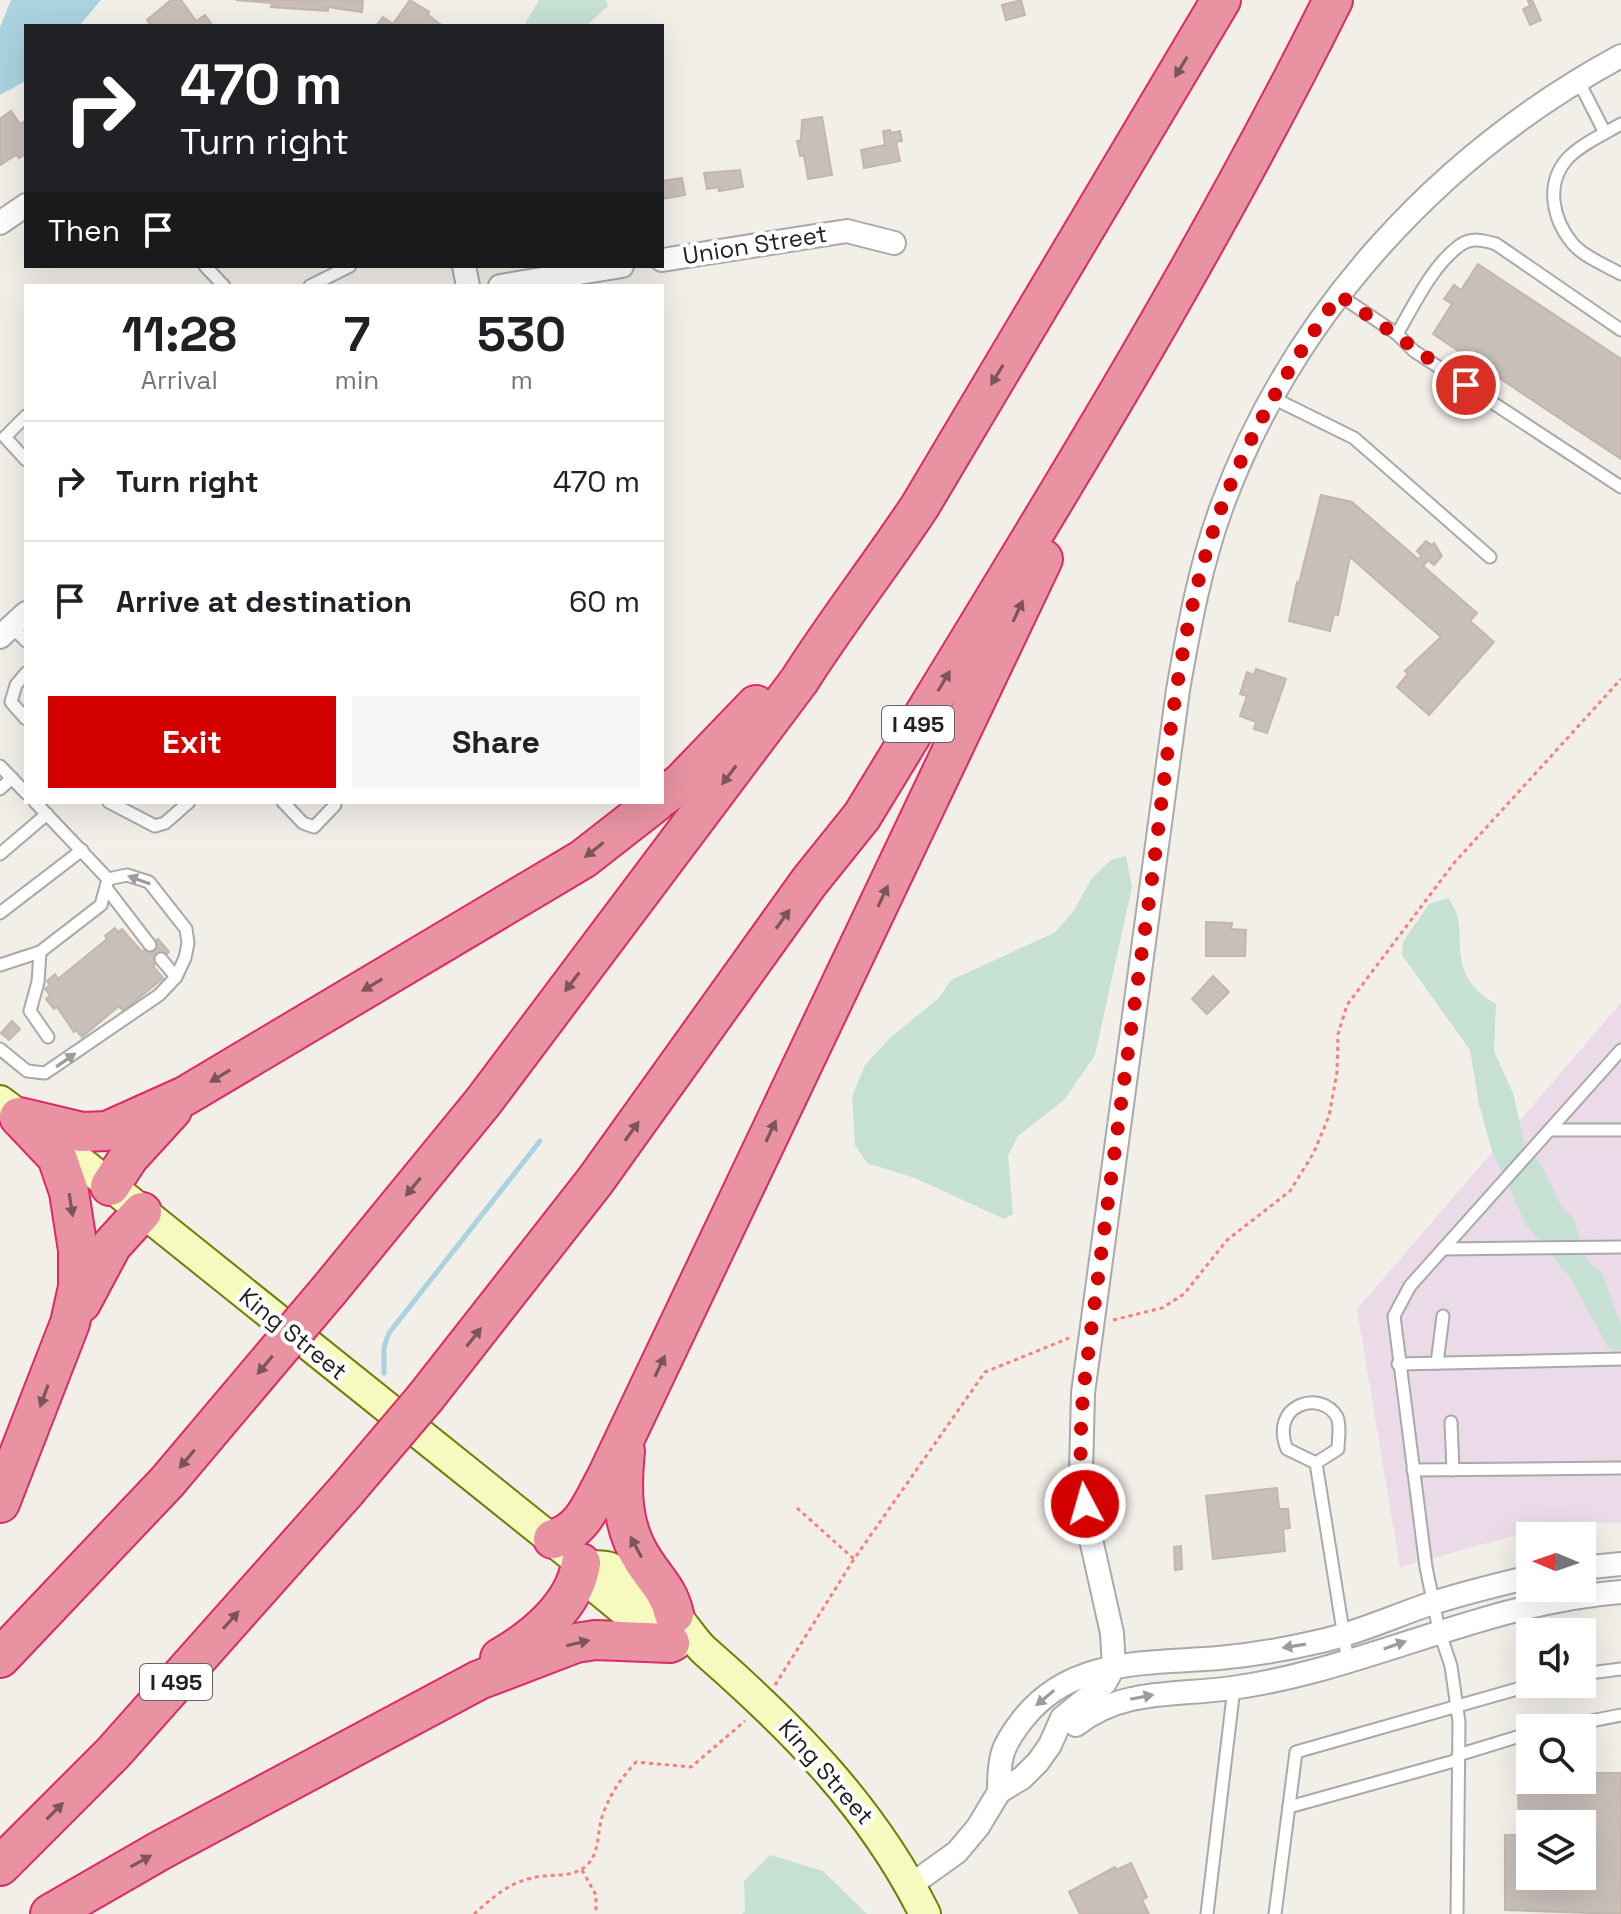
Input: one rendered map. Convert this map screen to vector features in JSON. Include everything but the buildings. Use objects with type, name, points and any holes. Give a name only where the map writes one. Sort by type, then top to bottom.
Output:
[{"type":"highway","points":[[0,1658],[167,1482],[483,1102],[799,681],[920,506],[1221,0]]},
{"type":"highway","name":"I 495","points":[[0,1866],[113,1753],[425,1398],[604,1170],[801,894],[862,816],[1130,375],[1229,203],[1333,0]]},
{"type":"highway","points":[[479,1680],[498,1659],[554,1615],[572,1593],[573,1556],[565,1536],[581,1523],[626,1436],[1130,375]]},
{"type":"highway","points":[[664,796],[681,783],[774,687],[920,506]]},
{"type":"highway","points":[[10,1109],[67,1130],[107,1131],[185,1096],[583,859],[653,804]]},
{"type":"highway","points":[[110,1186],[129,1157],[185,1096]]},
{"type":"highway","points":[[10,1109],[57,1157],[69,1192],[78,1250],[78,1287],[70,1323]]},
{"type":"highway","points":[[0,1503],[70,1323],[112,1245],[142,1212]]},
{"type":"highway","points":[[50,1914],[161,1850],[479,1680],[576,1643],[682,1635],[669,1593],[645,1563],[627,1528],[622,1501],[626,1436]]},
{"type":"main road","name":"King Street","points":[[10,1109],[573,1556],[593,1585],[682,1635],[764,1703],[854,1800],[911,1885],[925,1914]]},
{"type":"street","points":[[1050,1745],[1062,1718],[1105,1683],[1114,1666],[1112,1633],[1090,1535],[1081,1473],[1080,1420],[1189,623],[1222,506],[1295,358],[1339,295],[1422,200],[1510,124],[1621,56]]},
{"type":"street","points":[[0,223],[24,206]]},
{"type":"street","name":"Union Street","points":[[664,260],[847,231],[894,243]]},
{"type":"street","points":[[512,284],[610,268]]},
{"type":"street","points":[[1596,1567],[1621,1564]]},
{"type":"street","points":[[999,1792],[999,1760],[1010,1736],[1038,1702],[1081,1674],[1114,1666],[1248,1655],[1342,1635],[1434,1602],[1516,1581]]},
{"type":"street","points":[[911,1885],[957,1852],[978,1827],[999,1792],[1022,1778],[1050,1745],[1095,1710],[1115,1702],[1156,1694],[1234,1688],[1348,1662],[1439,1630],[1546,1601],[1621,1592]]},
{"type":"lane","points":[[1578,80],[1605,133]]},
{"type":"lane","points":[[1621,124],[1566,161],[1555,179],[1552,202],[1574,246],[1621,274]]},
{"type":"lane","points":[[1397,334],[1446,260],[1460,245],[1473,240],[1496,244],[1621,330]]},
{"type":"lane","points":[[207,268],[222,284]]},
{"type":"lane","points":[[314,284],[346,268]]},
{"type":"lane","points":[[1339,295],[1397,334],[1414,351],[1621,487]]},
{"type":"lane","points":[[1273,398],[1354,438],[1490,557]]},
{"type":"lane","points":[[24,418],[5,437],[24,458]]},
{"type":"lane","points":[[24,675],[16,685],[11,702],[24,717]]},
{"type":"lane","points":[[0,766],[24,791]]},
{"type":"lane","points":[[0,789],[12,778]]},
{"type":"lane","points":[[37,804],[82,850],[150,945]]},
{"type":"lane","points":[[113,804],[155,826],[165,823],[183,804]]},
{"type":"lane","points":[[285,804],[303,823],[314,827],[334,804]]},
{"type":"lane","points":[[0,854],[47,814]]},
{"type":"lane","points":[[0,913],[82,850]]},
{"type":"lane","points":[[0,965],[40,952],[101,905],[108,884],[127,875],[144,879],[183,922],[188,943],[176,977],[152,1001],[45,1073],[27,1071],[0,1049]]},
{"type":"lane","points":[[40,952],[38,982],[30,1011],[48,1037]]},
{"type":"lane","points":[[161,959],[176,977]]},
{"type":"lane","points":[[1457,1914],[1457,1708],[1451,1666],[1439,1630],[1413,1470],[1398,1364],[1394,1324],[1396,1307],[1410,1286],[1621,1050]]},
{"type":"lane","points":[[1550,1130],[1621,1130]]},
{"type":"lane","points":[[1443,1249],[1621,1247]]},
{"type":"lane","points":[[1437,1363],[1443,1316]]},
{"type":"lane","points":[[1398,1364],[1621,1359]]},
{"type":"lane","points":[[1310,1403],[1324,1406],[1336,1415],[1339,1422],[1338,1449],[1316,1463],[1287,1449],[1282,1431],[1285,1418],[1295,1407],[1310,1403]]},
{"type":"lane","points":[[1451,1422],[1453,1470]]},
{"type":"lane","points":[[1316,1463],[1348,1662]]},
{"type":"lane","points":[[1413,1470],[1621,1468]]},
{"type":"lane","points":[[1596,1672],[1621,1669]]},
{"type":"lane","points":[[1207,1914],[1234,1688]]},
{"type":"lane","points":[[1275,1914],[1296,1752],[1516,1690]]},
{"type":"lane","points":[[1596,1720],[1621,1715]]},
{"type":"lane","points":[[1289,1807],[1516,1738]]},
{"type":"path","points":[[474,1914],[500,1891],[531,1878],[566,1875],[582,1870],[595,1857],[601,1816],[619,1780],[636,1762],[691,1767],[764,1703],[854,1559],[985,1372],[1127,1314],[1162,1308],[1184,1294],[1227,1240],[1290,1191],[1313,1154],[1329,1116],[1337,1072],[1338,1034],[1347,1005],[1454,863],[1621,679]]},
{"type":"path","points":[[797,1508],[854,1559]]},
{"type":"path","points":[[582,1870],[596,1895],[596,1914]]},
{"type":"shaded area","points":[[1621,1003],[1621,1523],[1516,1522],[1516,1535],[1400,1567],[1357,1309]]},
{"type":"green space","points":[[539,0],[606,0],[608,6],[588,24],[525,24]]},
{"type":"green space","points":[[1126,856],[1132,887],[1095,1055],[1065,1099],[1018,1136],[1008,1156],[1013,1214],[1004,1219],[915,1178],[867,1163],[855,1145],[852,1097],[865,1065],[891,1037],[939,998],[951,980],[1054,933],[1073,912],[1092,878],[1111,860]]},
{"type":"green space","points":[[1448,898],[1459,924],[1462,964],[1468,978],[1478,991],[1496,1004],[1494,1051],[1514,1096],[1525,1147],[1541,1164],[1561,1206],[1573,1218],[1587,1260],[1602,1273],[1621,1326],[1621,1349],[1615,1351],[1608,1347],[1569,1276],[1526,1225],[1492,1151],[1479,1104],[1470,1050],[1402,955],[1403,942],[1429,904]]},
{"type":"green space","points":[[770,1855],[823,1871],[867,1914],[742,1914],[745,1910],[744,1881]]},
{"type":"water","points":[[11,0],[101,0],[81,24],[24,24],[24,82],[0,95],[0,27]]},
{"type":"waterway","points":[[384,1373],[384,1347],[389,1333],[540,1141]]},
{"type":"route","points":[[1085,1504],[1080,1447],[1083,1393],[1178,690],[1189,623],[1222,506],[1253,437],[1295,358],[1339,295],[1466,385]]}]
